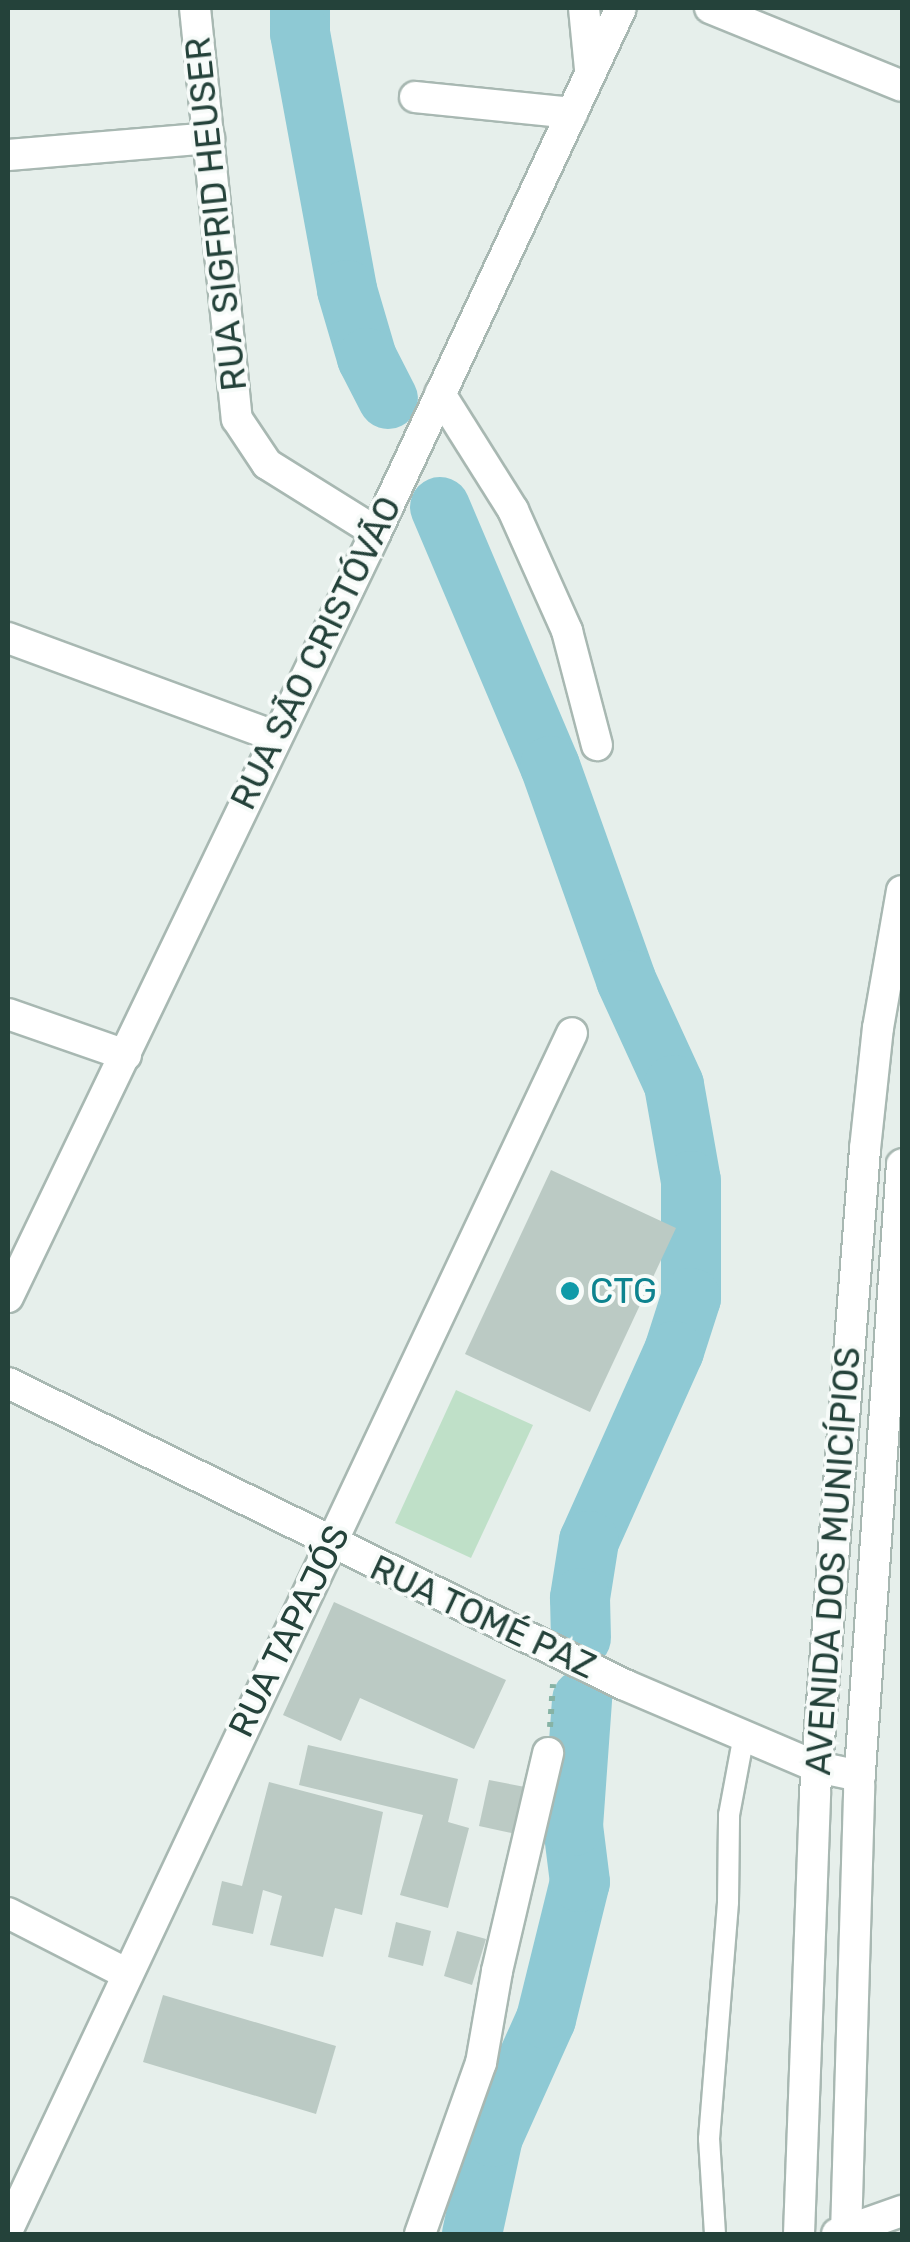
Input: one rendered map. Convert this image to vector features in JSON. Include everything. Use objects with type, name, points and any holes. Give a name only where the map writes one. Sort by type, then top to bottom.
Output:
[{"type":"street","name":"RUA SIGFRID HEUSER","points":[[195,8],[237,419],[267,464],[376,532]]},
{"type":"street","points":[[584,8],[590,72]]},
{"type":"street","name":"RUA SÃO CRISTÓVÃO","points":[[8,1297],[274,736],[376,532],[621,8]]},
{"type":"street","points":[[710,8],[902,86]]},
{"type":"street","points":[[416,97],[572,114]]},
{"type":"street","points":[[8,154],[208,138]]},
{"type":"street","points":[[440,394],[513,510],[567,631],[598,745]]},
{"type":"street","points":[[8,638],[274,736]]},
{"type":"street","name":"AVENIDA DOS MUNICÍPIOS","points":[[799,2234],[818,1767],[865,1149],[878,1028],[902,892]]},
{"type":"street","points":[[8,1014],[126,1055]]},
{"type":"street","name":"RUA TAPAJÓS","points":[[8,2229],[125,1972],[572,1034]]},
{"type":"street","name":"AVENIDA DOS MUNICÍPIOS","points":[[843,2234],[860,1776],[902,1164]]},
{"type":"street","name":"RUA TOMÉ PAZ","points":[[11,1394],[555,1648],[626,1685],[818,1767],[860,1776]]},
{"type":"street","points":[[420,2234],[481,2063],[548,1753]]},
{"type":"street","points":[[8,1913],[125,1972]]},
{"type":"street","points":[[843,2234],[902,2211]]},
{"type":"lane","points":[[715,2234],[709,2139],[728,1902],[730,1815],[744,1736]]},
{"type":"path","points":[[548,1753],[555,1648]]},
{"type":"green space","points":[[456,1390],[533,1425],[471,1558],[395,1523]]},
{"type":"building","name":"CTG","points":[[551,1170],[676,1228],[590,1412],[465,1354]]},
{"type":"building","points":[[334,1602],[506,1680],[474,1749],[360,1698],[341,1741],[283,1715]]},
{"type":"building","points":[[308,1745],[458,1779],[448,1822],[469,1828],[448,1908],[400,1895],[423,1815],[299,1785]]},
{"type":"building","points":[[489,1780],[525,1787],[516,1834],[479,1826]]},
{"type":"building","points":[[269,1782],[383,1812],[362,1915],[335,1908],[323,1957],[270,1945],[282,1896],[263,1890],[253,1934],[212,1925],[222,1881],[242,1886]]},
{"type":"building","points":[[396,1922],[431,1931],[423,1966],[388,1957]]},
{"type":"building","points":[[457,1931],[486,1939],[472,1985],[444,1976]]},
{"type":"building","points":[[163,1995],[336,2046],[316,2114],[143,2062]]},
{"type":"waterway","points":[[300,8],[300,33],[347,290],[367,358],[388,399]]},
{"type":"waterway","points":[[440,507],[550,766],[626,980],[674,1085],[691,1181],[691,1298],[674,1351],[589,1541],[580,1598],[581,1638]]},
{"type":"waterway","points":[[472,2234],[493,2137],[546,2019],[580,1882],[573,1826],[582,1699]]},
{"type":"place","name":"CTG","points":[[570,1291]]}]
